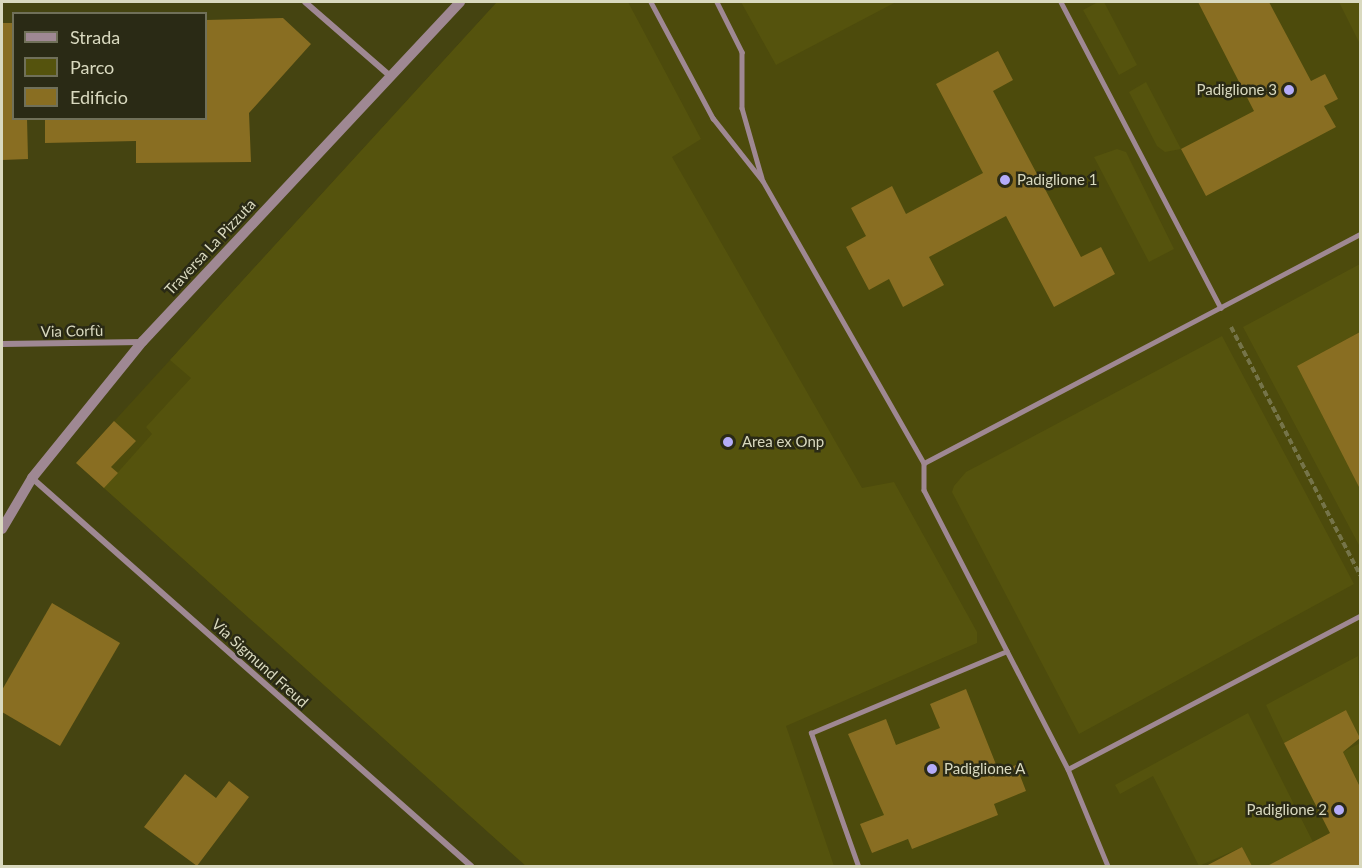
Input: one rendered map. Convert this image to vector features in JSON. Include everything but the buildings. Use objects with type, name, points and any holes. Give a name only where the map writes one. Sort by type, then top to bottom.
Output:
[{"type":"street","points":[[305,2],[390,76]]},
{"type":"street","name":"Traversa La Pizzuta","points":[[2,529],[32,478],[143,342],[460,2]]},
{"type":"street","name":"Via Corfù","points":[[2,344],[143,342]]},
{"type":"street","name":"Via Sigmund Freud","points":[[32,478],[471,867]]},
{"type":"lane","points":[[651,2],[713,118],[763,181],[924,463],[924,490],[1068,769],[1108,867]]},
{"type":"lane","points":[[717,2],[742,52],[742,108],[763,181]]},
{"type":"lane","points":[[1061,2],[1221,308]]},
{"type":"lane","points":[[924,463],[1360,234]]},
{"type":"lane","points":[[1068,769],[1360,616]]},
{"type":"lane","points":[[858,867],[811,733],[1007,651]]},
{"type":"path","points":[[1221,308],[1360,575]]},
{"type":"shaded area","name":"Area ex Onp","points":[[497,2],[1360,2],[1360,866],[526,866],[76,463]]},
{"type":"green space","points":[[497,2],[628,2],[701,139],[672,157],[862,488],[894,482],[977,632],[977,643],[786,726],[834,866],[526,866],[104,488],[152,434],[146,427],[191,378],[170,360]]},
{"type":"green space","points":[[741,2],[896,2],[776,65]]},
{"type":"green space","points":[[1098,2],[1104,2],[1137,65],[1119,75],[1083,10]]},
{"type":"green space","points":[[1339,2],[1360,2],[1360,44]]},
{"type":"green space","points":[[1146,82],[1181,149],[1165,152],[1157,146],[1129,92]]},
{"type":"green space","points":[[1117,149],[1126,152],[1174,249],[1149,262],[1094,157]]},
{"type":"green space","points":[[1360,264],[1360,332],[1297,366],[1360,489],[1360,547],[1243,327]]},
{"type":"green space","points":[[1222,336],[1354,584],[1079,734],[952,492],[954,486],[966,472]]},
{"type":"green space","points":[[1358,656],[1360,738],[1346,710],[1284,743],[1266,705]]},
{"type":"green space","points":[[1248,713],[1313,842],[1267,866],[1252,866],[1242,847],[1199,866],[1153,776],[1120,794],[1115,785]]},
{"type":"green space","points":[[1360,743],[1360,787],[1343,752]]},
{"type":"place","name":"Padiglione 3","points":[[1289,90]]},
{"type":"place","name":"Padiglione 1","points":[[1005,180]]},
{"type":"place","name":"Area ex Onp","points":[[728,442]]},
{"type":"place","name":"Padiglione A","points":[[932,769]]},
{"type":"place","name":"Padiglione 2","points":[[1339,810]]}]
